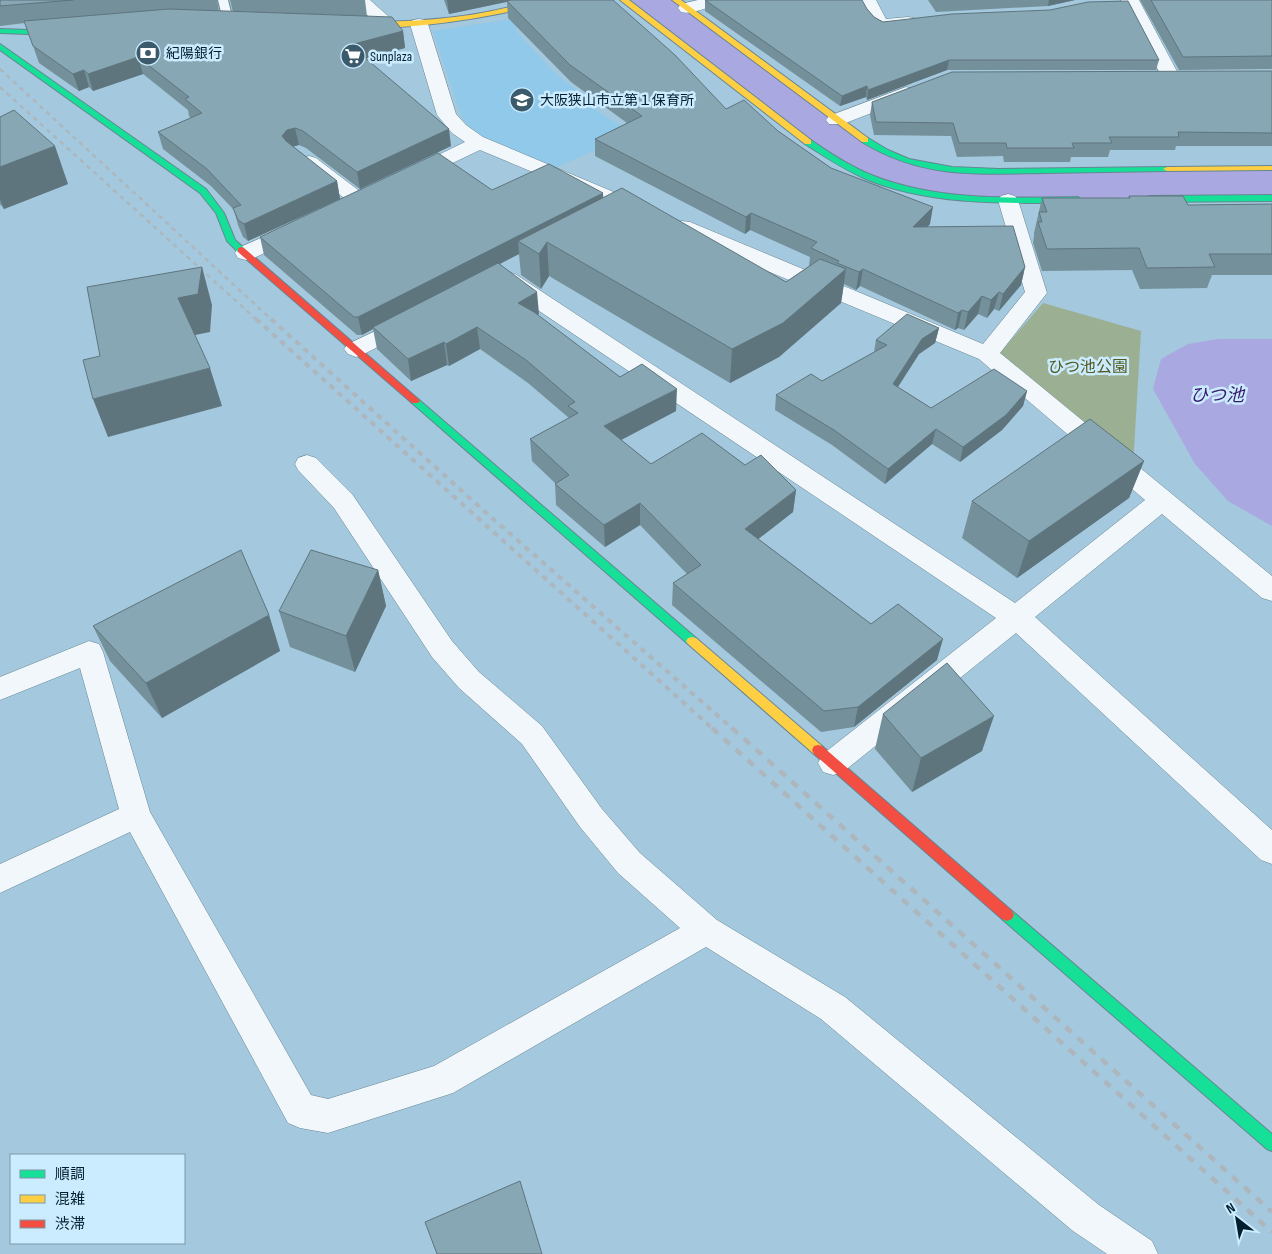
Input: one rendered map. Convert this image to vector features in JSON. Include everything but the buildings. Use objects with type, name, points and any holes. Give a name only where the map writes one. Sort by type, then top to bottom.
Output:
[{"type":"street","points":[[359,0],[388,24]]},
{"type":"street","points":[[349,24],[419,24],[458,21],[502,14],[542,0]]},
{"type":"street","points":[[624,0],[812,146],[849,170],[894,187],[935,197],[1008,200],[1086,200]]},
{"type":"street","points":[[867,0],[874,18],[882,25],[921,20]]},
{"type":"street","points":[[682,4],[714,1],[759,2]]},
{"type":"street","points":[[1125,2],[1180,77],[1152,77]]},
{"type":"street","points":[[682,4],[836,120],[871,144],[894,156],[917,164],[947,169],[1272,168]]},
{"type":"street","points":[[419,24],[447,115],[459,129],[479,143],[987,354],[1272,591]]},
{"type":"street","points":[[0,31],[29,32],[75,27]]},
{"type":"street","points":[[0,46],[203,191],[220,213],[231,241],[1272,1144]]},
{"type":"street","points":[[836,120],[923,86]]},
{"type":"street","points":[[298,154],[369,196],[479,143]]},
{"type":"street","points":[[1135,200],[1272,198]]},
{"type":"street","points":[[987,354],[1036,293],[1008,200]]},
{"type":"street","points":[[606,220],[632,206]]},
{"type":"street","points":[[246,253],[316,220]]},
{"type":"street","points":[[502,275],[1015,617],[1036,633],[1272,850]]},
{"type":"street","points":[[356,349],[425,314]]},
{"type":"street","points":[[307,464],[343,501],[442,649],[469,680],[532,735],[591,818],[629,863],[706,930],[833,1008],[1086,1218],[1139,1254]]},
{"type":"street","points":[[832,763],[1161,500]]},
{"type":"street","points":[[0,689],[89,652],[136,815],[300,1111],[328,1116],[441,1081],[706,930]]},
{"type":"street","points":[[0,879],[136,815]]},
{"type":"lane","points":[[223,0],[228,20]]},
{"type":"shaded area","name":"大阪狭山市立第１保育所","points":[[512,19],[517,32],[555,73],[579,92],[600,113],[633,133],[557,167],[493,144],[472,130],[462,118],[433,31]]},
{"type":"green space","name":"ひつ池公園","points":[[1043,303],[1141,331],[1133,467],[998,355]]},
{"type":"water","name":"ひつ池","points":[[1218,339],[1272,339],[1272,526],[1228,501],[1195,464],[1153,389],[1161,359],[1188,344]]},
{"type":"waterway","points":[[648,0],[854,154],[898,173],[944,183],[984,185],[1272,182]]},
{"type":"railway","points":[[0,69],[272,320]]},
{"type":"railway","points":[[0,87],[257,320]]},
{"type":"railway","points":[[256,319],[713,729]]},
{"type":"railway","points":[[271,319],[483,510],[733,729]]},
{"type":"railway","points":[[712,728],[1272,1232]]},
{"type":"railway","points":[[732,728],[1272,1212]]},
{"type":"traffic: fast","points":[[0,31],[29,32],[66,28]]},
{"type":"traffic: fast","points":[[0,46],[203,191],[220,213],[231,241],[241,250]]},
{"type":"traffic: fast","points":[[865,140],[885,152],[906,161],[952,170],[1167,169]]},
{"type":"traffic: fast","points":[[808,142],[839,163],[871,178],[903,188],[971,199],[1078,200]]},
{"type":"traffic: fast","points":[[1149,199],[1272,198]]},
{"type":"traffic: fast","points":[[415,401],[692,641]]},
{"type":"traffic: fast","points":[[1007,915],[1272,1144]]},
{"type":"traffic: slow","points":[[361,24],[407,24],[453,20],[498,13],[542,0]]},
{"type":"traffic: slow","points":[[624,0],[808,142]]},
{"type":"traffic: slow","points":[[676,0],[865,140]]},
{"type":"traffic: slow","points":[[1167,169],[1272,168]]},
{"type":"traffic: slow","points":[[692,641],[818,750]]},
{"type":"traffic: jam","points":[[241,250],[415,401]]},
{"type":"traffic: jam","points":[[818,750],[1007,915]]},
{"type":"place","name":"紀陽銀行","points":[[148,53]]},
{"type":"place","name":"Sunplaza","points":[[353,56]]},
{"type":"place","name":"大阪狭山市立第１保育所","points":[[522,100]]}]
